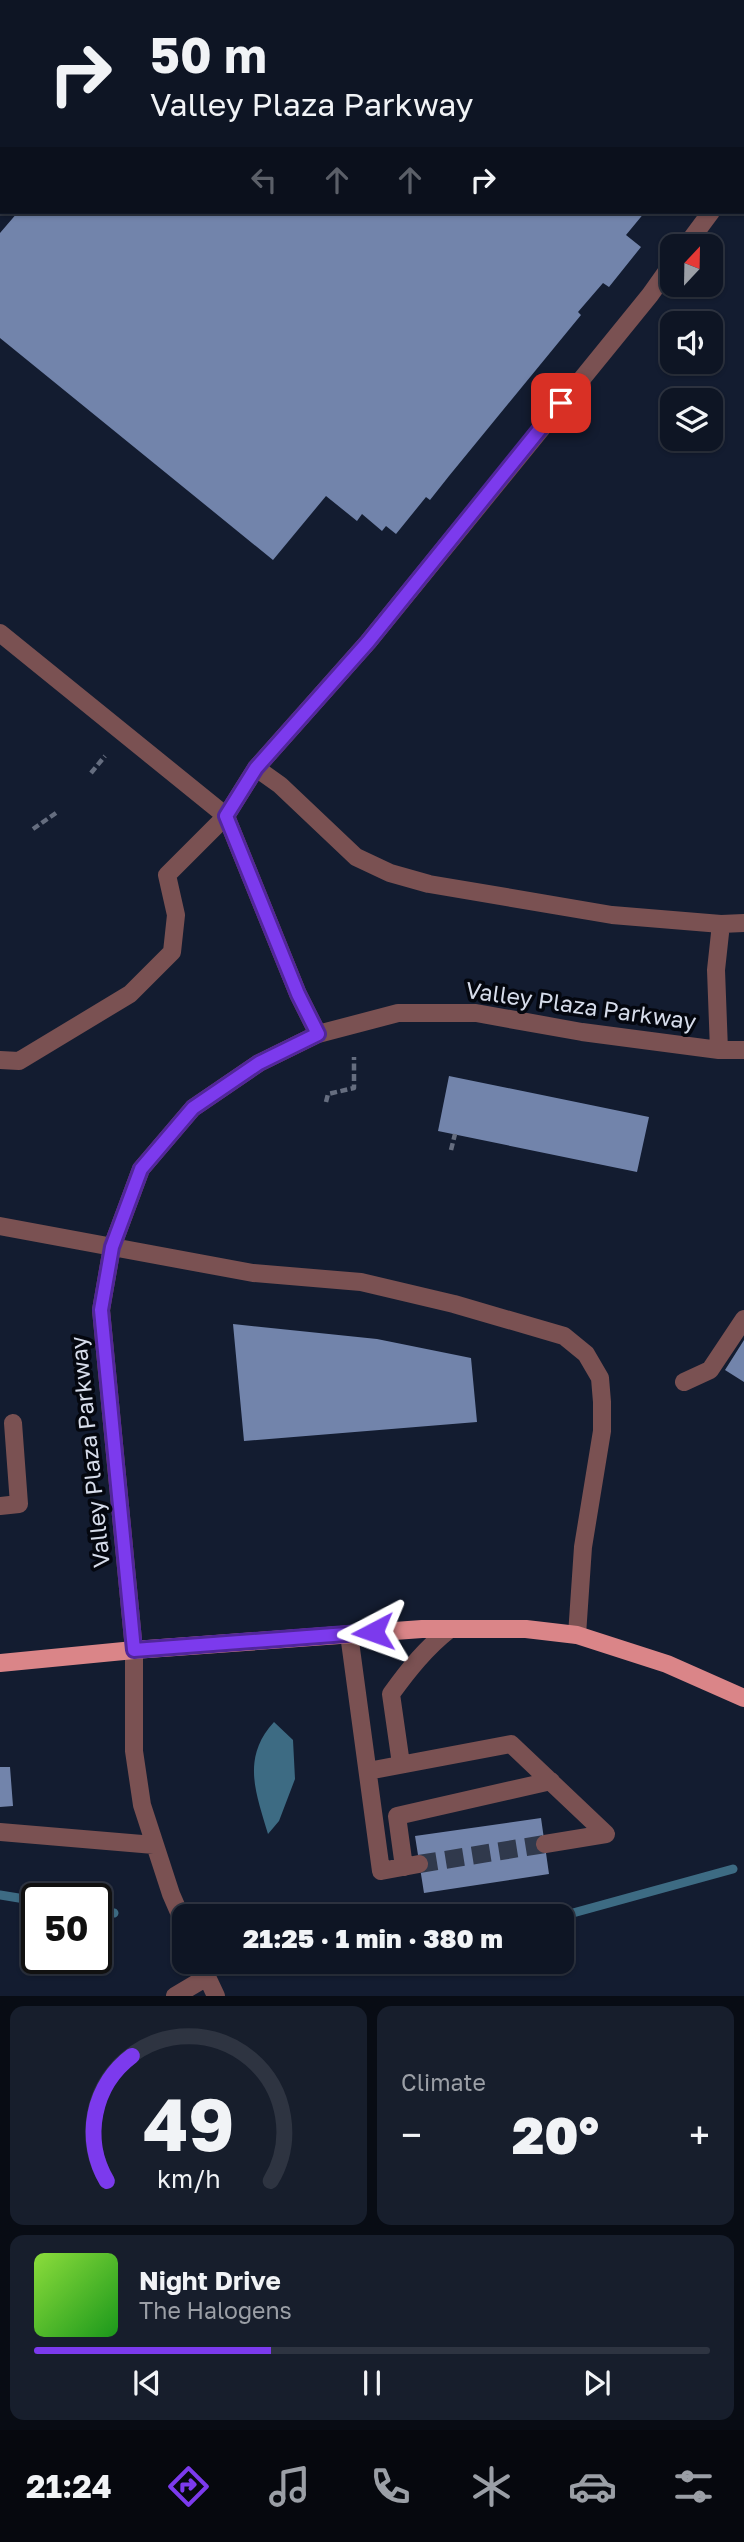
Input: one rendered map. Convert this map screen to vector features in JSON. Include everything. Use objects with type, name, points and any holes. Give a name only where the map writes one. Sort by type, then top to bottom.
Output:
[{"type":"main road","points":[[0,1663],[349,1634],[450,1629],[526,1629],[577,1635],[667,1664],[744,1698]]},
{"type":"street","points":[[695,234],[710,214]]},
{"type":"street","points":[[0,1060],[19,1061],[130,994],[172,952],[176,915],[167,875],[226,816],[256,768],[368,642],[660,281]]},
{"type":"street","points":[[0,633],[226,816],[298,994],[318,1034]]},
{"type":"street","points":[[256,768],[280,785],[356,857],[390,873],[429,884],[612,915],[720,925],[744,923]]},
{"type":"street","points":[[719,1050],[716,970],[720,925]]},
{"type":"street","name":"Valley Plaza Parkway","points":[[175,1904],[142,1805],[134,1751],[134,1650],[101,1310],[112,1247],[141,1169],[193,1108],[259,1063],[318,1034],[398,1013],[476,1013],[582,1032],[719,1050],[744,1050]]},
{"type":"street","points":[[0,1226],[253,1273],[361,1282],[526,1323],[564,1336],[586,1354],[600,1378],[602,1402],[602,1431],[583,1547],[577,1635]]},
{"type":"street","points":[[684,1381],[710,1370],[744,1319]]},
{"type":"street","points":[[0,1506],[19,1504],[13,1423]]},
{"type":"street","points":[[401,1764],[391,1694],[413,1662],[450,1629]]},
{"type":"street","points":[[349,1634],[381,1871],[411,1866],[397,1816],[551,1781]]},
{"type":"street","points":[[369,1771],[511,1744],[606,1834],[545,1844]]},
{"type":"street","points":[[0,1832],[155,1845]]},
{"type":"street","points":[[175,1996],[200,1974]]},
{"type":"street","points":[[206,1974],[216,1996]]},
{"type":"path","points":[[91,773],[105,756]]},
{"type":"path","points":[[33,829],[56,813]]},
{"type":"path","points":[[326,1102],[328,1094],[354,1088],[354,1057]]},
{"type":"path","points":[[451,1150],[455,1135]]},
{"type":"water","points":[[274,1722],[293,1740],[295,1779],[279,1821],[268,1834],[256,1790],[254,1762],[264,1735]]},
{"type":"building","points":[[16,214],[643,214],[626,235],[641,247],[609,287],[603,283],[578,312],[581,315],[430,500],[426,497],[396,534],[386,526],[382,531],[362,514],[357,521],[326,496],[273,560],[0,338],[0,233]]},
{"type":"building","points":[[449,1076],[649,1117],[637,1172],[438,1131]]},
{"type":"building","points":[[233,1324],[377,1339],[471,1358],[477,1422],[244,1441]]},
{"type":"building","points":[[744,1340],[744,1382],[725,1370]]},
{"type":"building","points":[[0,1767],[10,1767],[13,1806],[0,1807]]},
{"type":"building","points":[[541,1818],[549,1874],[424,1893],[415,1836]]},
{"type":"waterway","points":[[574,1913],[733,1869]]},
{"type":"waterway","points":[[0,1895],[21,1898]]},
{"type":"tunnel","points":[[419,1864],[545,1844]]},
{"type":"route","points":[[373,1632],[134,1650],[101,1310],[112,1247],[141,1169],[193,1108],[259,1063],[318,1034],[298,994],[226,816],[256,768],[368,642],[561,403]]}]
